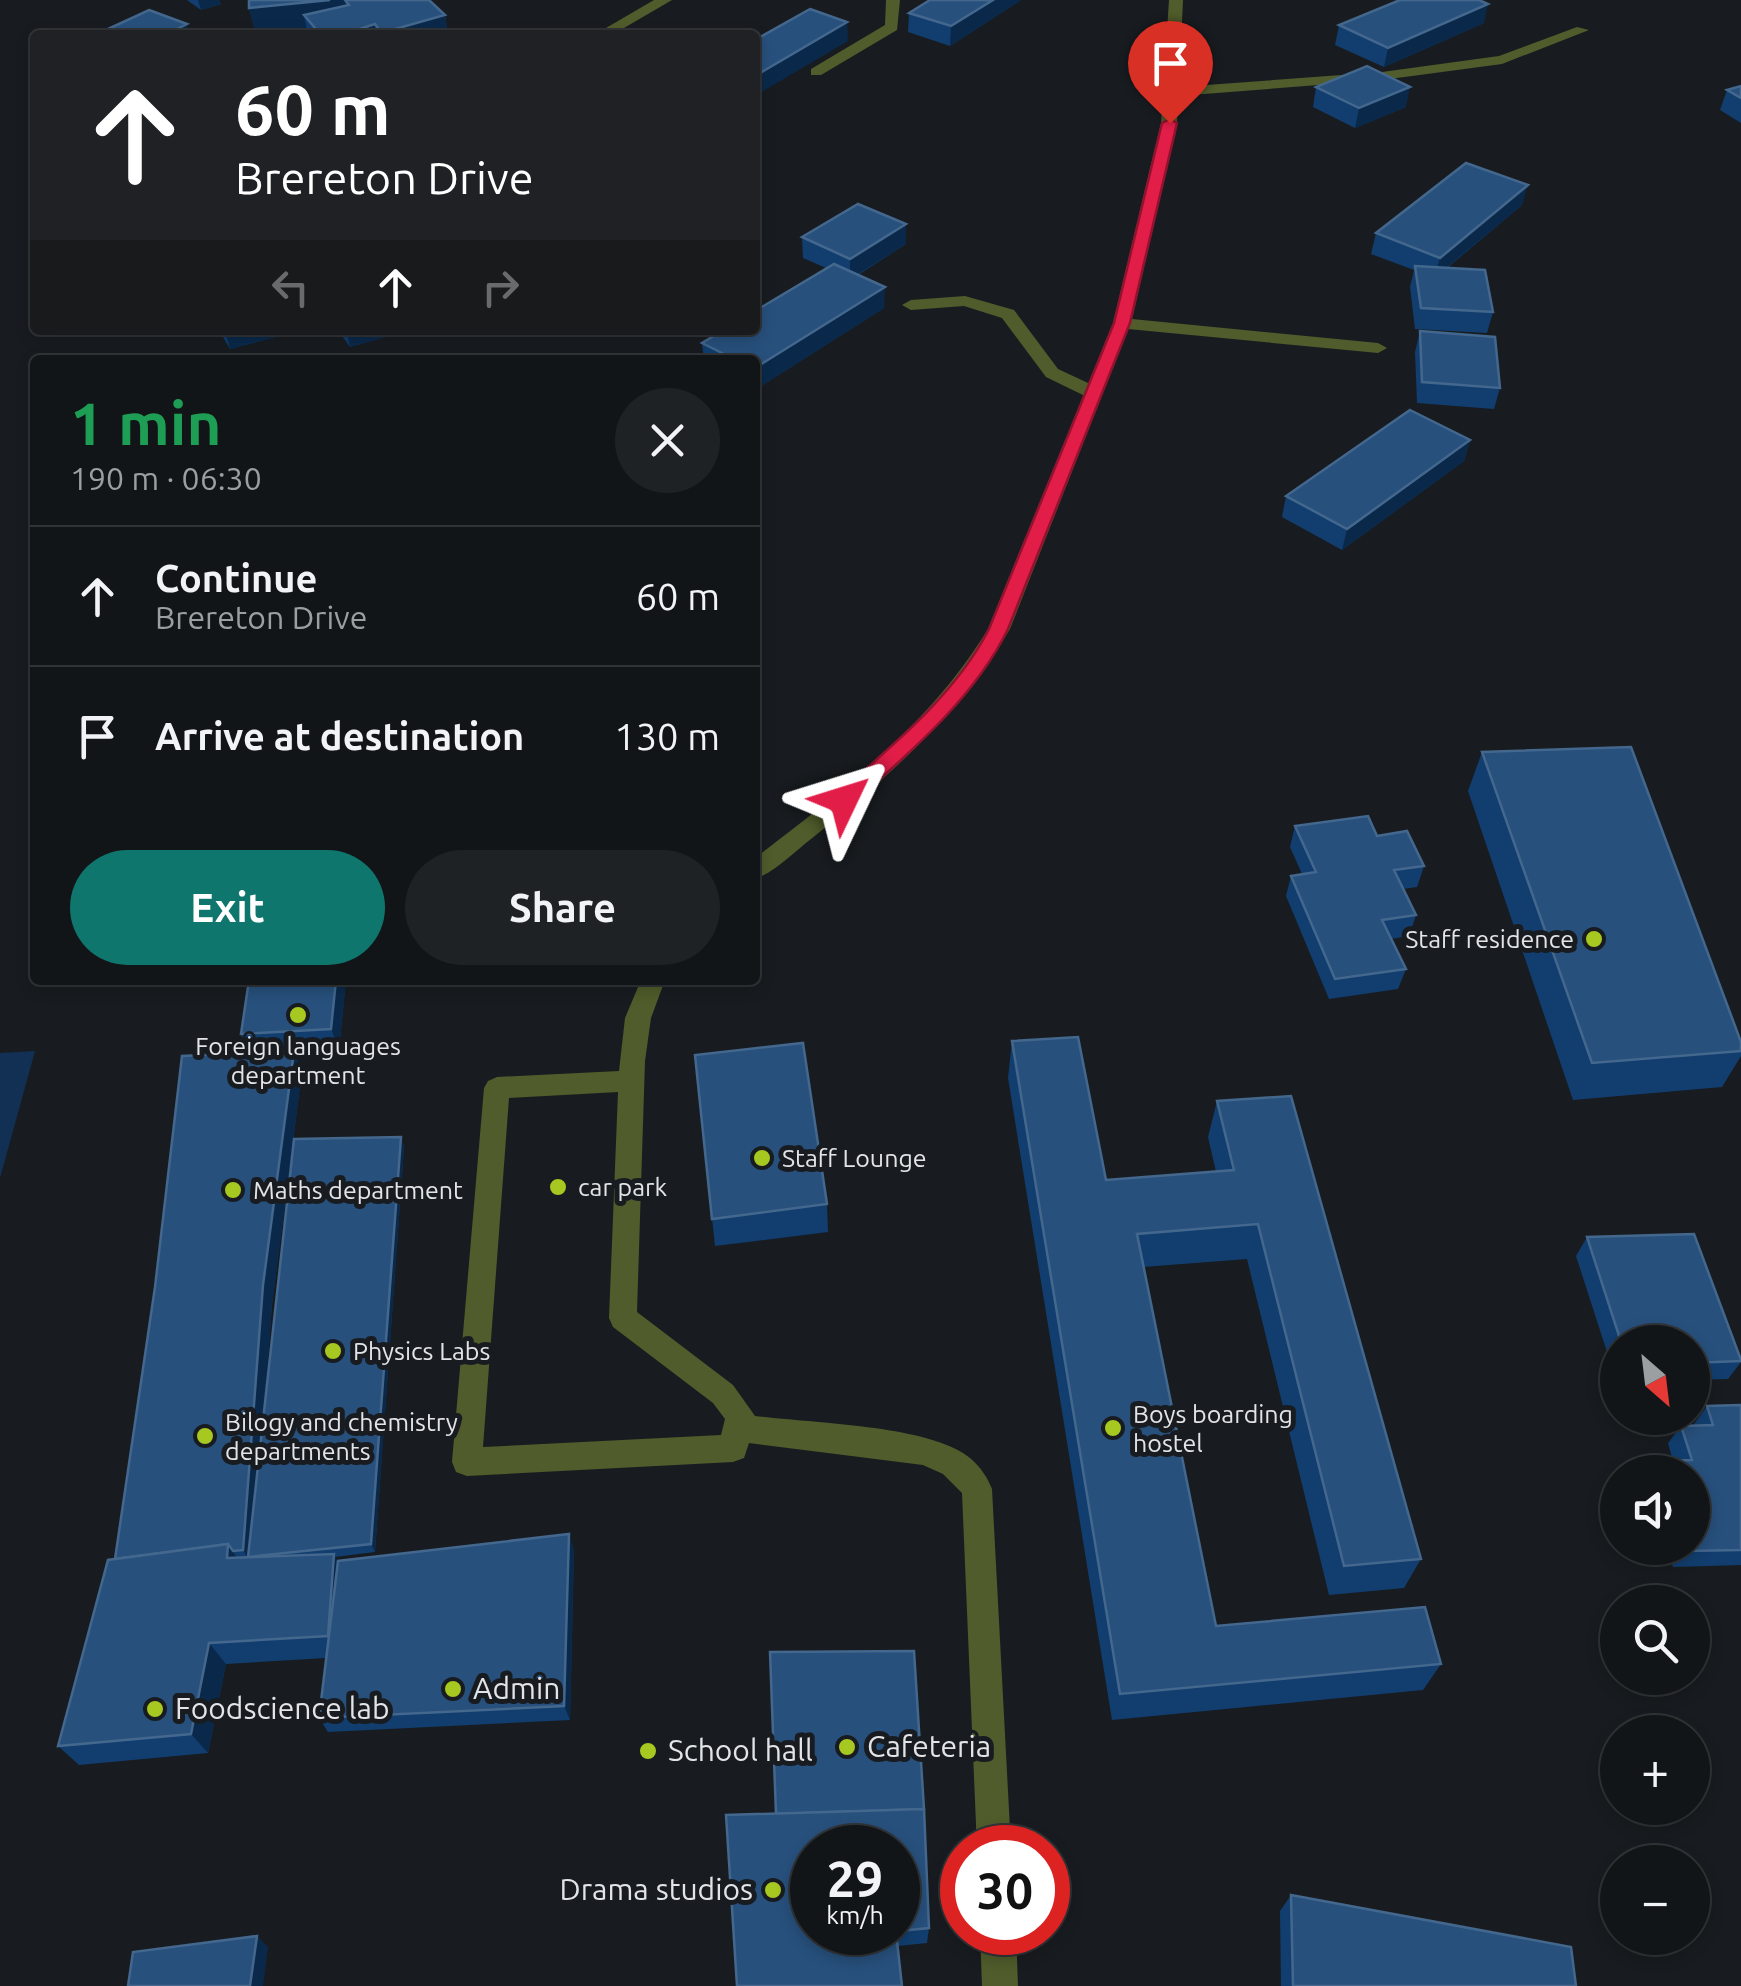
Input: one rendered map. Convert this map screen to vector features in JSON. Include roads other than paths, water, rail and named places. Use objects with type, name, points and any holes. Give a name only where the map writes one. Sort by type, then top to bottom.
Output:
[{"type":"street","points":[[611,30],[665,0]]},
{"type":"street","points":[[816,72],[892,27],[893,0]]},
{"type":"street","points":[[760,866],[891,758],[984,658],[1122,323],[1170,123],[1176,0]]},
{"type":"street","points":[[1171,92],[1382,76],[1502,60],[1582,30]]},
{"type":"street","points":[[911,305],[966,301],[1008,314],[1052,373],[1094,393]]},
{"type":"street","points":[[1122,323],[1378,348]]},
{"type":"street","points":[[633,1081],[496,1088],[467,1462],[732,1448],[740,1416],[723,1394],[622,1318],[633,1081],[643,997],[650,985]]},
{"type":"street","points":[[737,1428],[923,1450],[951,1459],[968,1474],[977,1489],[993,1825]]},
{"type":"street","points":[[999,1955],[1000,1986]]},
{"type":"place","name":"Staff residence","points":[[1594,939]]},
{"type":"place","name":"Foreign languages department","points":[[298,1015]]},
{"type":"place","name":"Staff Lounge","points":[[762,1158]]},
{"type":"place","name":"car park","points":[[558,1187]]},
{"type":"place","name":"Maths department","points":[[233,1190]]},
{"type":"place","name":"Physics Labs","points":[[333,1351]]},
{"type":"place","name":"Boys boarding hostel","points":[[1113,1428]]},
{"type":"place","name":"Bilogy and chemistry departments","points":[[205,1436]]},
{"type":"place","name":"Admin","points":[[453,1689]]},
{"type":"place","name":"Foodscience lab","points":[[155,1709]]},
{"type":"place","name":"Cafeteria","points":[[847,1747]]},
{"type":"place","name":"School hall","points":[[648,1751]]},
{"type":"place","name":"Drama studios","points":[[773,1890]]}]
